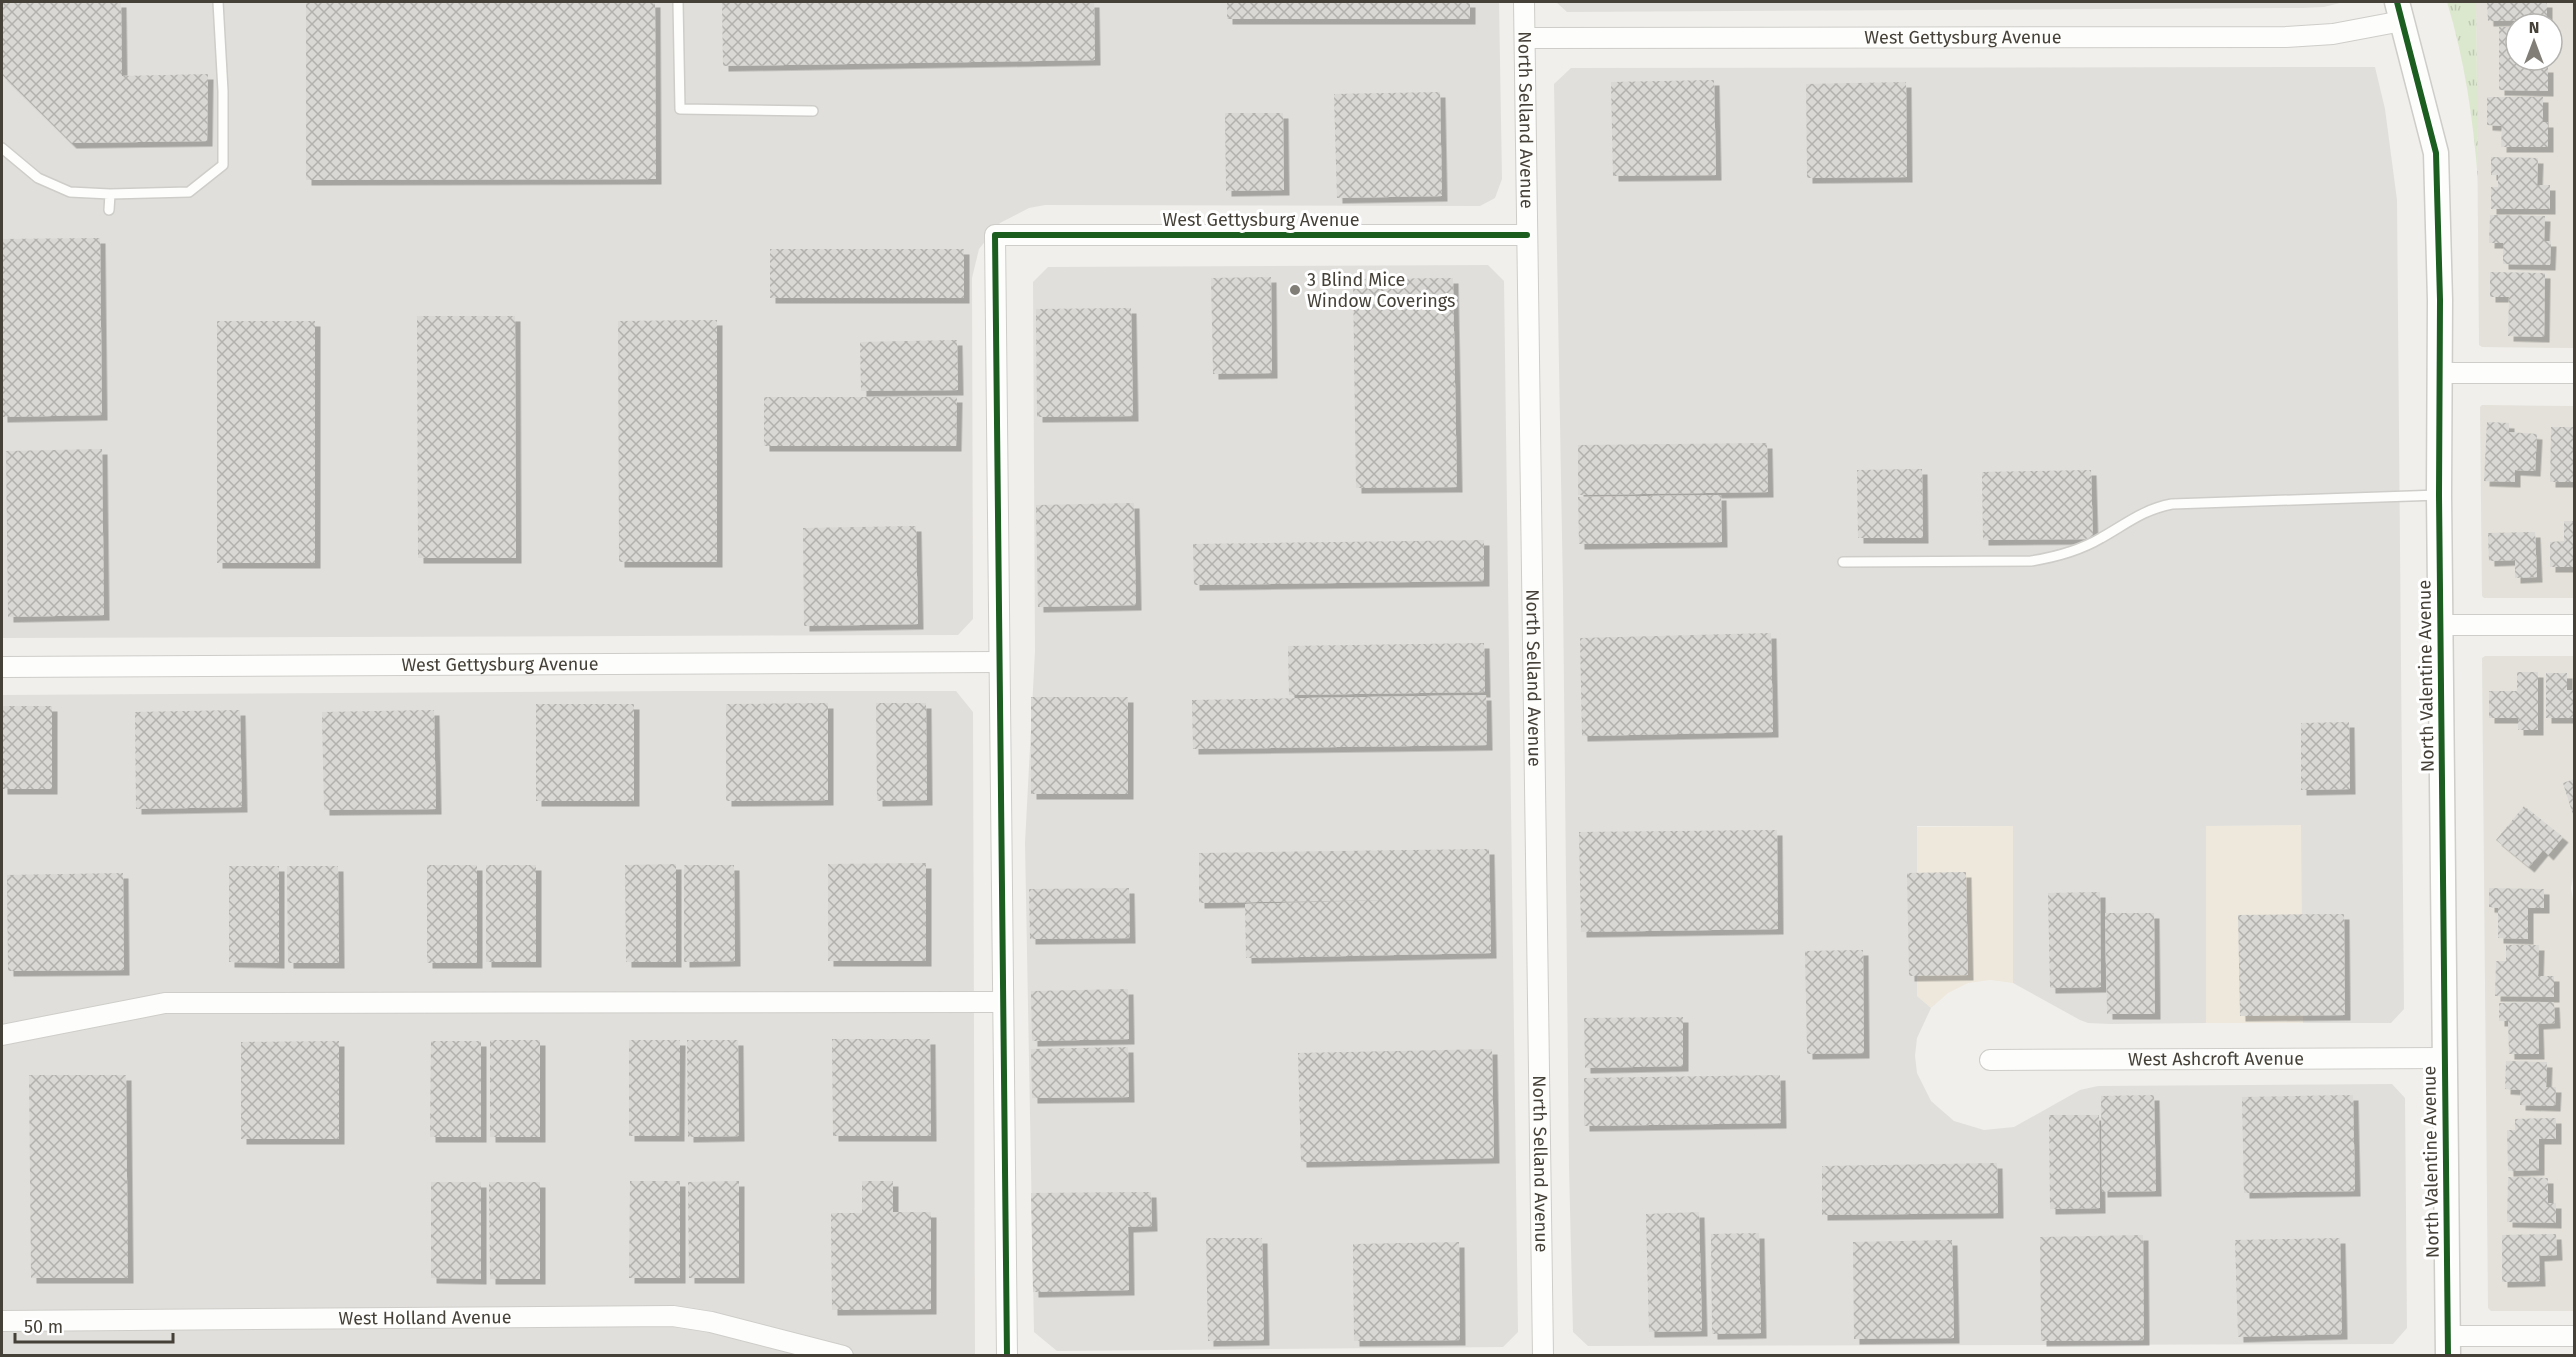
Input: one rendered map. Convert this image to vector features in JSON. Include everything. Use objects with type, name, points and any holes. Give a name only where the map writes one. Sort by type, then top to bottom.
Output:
[{"type":"street","name":"North Selland Avenue","points":[[1524,2],[1543,1356]]},
{"type":"street","name":"West Gettysburg Avenue","points":[[1525,38],[2286,37],[2333,34],[2399,11]]},
{"type":"street","name":"North Valentine Avenue","points":[[2399,11],[2436,153],[2441,373],[2439,495],[2448,1346]]},
{"type":"street","name":"West Gettysburg Avenue","points":[[2,667],[999,663],[995,235],[1527,235]]},
{"type":"street","points":[[2441,373],[2574,373]]},
{"type":"street","points":[[2441,625],[2574,625]]},
{"type":"street","points":[[999,663],[1006,1356]]},
{"type":"street","points":[[2,1035],[165,1003],[1003,1002]]},
{"type":"street","name":"West Ashcroft Avenue","points":[[1990,1060],[2445,1058]]},
{"type":"street","name":"West Holland Avenue","points":[[2,1321],[673,1316],[711,1322],[843,1356]]},
{"type":"street","points":[[2448,1346],[2574,1336]]},
{"type":"lane","points":[[2,148],[38,178],[70,192],[110,194],[189,192],[223,165],[223,91],[218,2]]},
{"type":"lane","points":[[678,2],[680,109],[813,111]]},
{"type":"lane","points":[[109,210],[110,194]]},
{"type":"lane","points":[[1843,562],[2031,561],[2079,549],[2143,512],[2172,504],[2439,495]]},
{"type":"shaded area","points":[[2,2],[1499,2],[1502,179],[1495,198],[1480,206],[1045,205],[1029,208],[1000,223],[979,249],[972,278],[973,619],[958,635],[2,638]]},
{"type":"shaded area","points":[[1556,2],[2344,2],[2324,7],[2302,8],[1567,12]]},
{"type":"shaded area","points":[[2476,2],[2574,2],[2574,348],[2482,347],[2479,345]]},
{"type":"shaded area","points":[[2375,67],[2385,109],[2397,200],[2404,1009],[2391,1023],[2303,1023],[2301,825],[2206,826],[2206,1023],[2110,1024],[2088,1023],[2080,1020],[2013,983],[2013,826],[1917,826],[1917,996],[1931,1008],[1917,1038],[1915,1056],[1917,1073],[1931,1101],[1954,1121],[1984,1130],[2014,1127],[2080,1090],[2098,1086],[2392,1084],[2405,1098],[2407,1328],[2393,1344],[1588,1346],[1573,1332],[1554,84],[1571,68]]},
{"type":"shaded area","points":[[1488,265],[1504,281],[1518,1332],[1503,1347],[1057,1351],[1034,1332],[1025,843],[1035,651],[1033,282],[1048,267]]},
{"type":"shaded area","points":[[2482,405],[2574,406],[2574,598],[2484,598],[2482,596],[2480,407]]},
{"type":"shaded area","points":[[2485,656],[2574,656],[2574,872],[2571,888],[2574,905],[2574,1311],[2491,1311],[2488,1308],[2482,658]]},
{"type":"shaded area","points":[[956,691],[973,712],[975,1355],[2,1355],[2,695]]},
{"type":"shaded area","points":[[2302,825],[2303,1023],[2206,1023],[2205,826]]},
{"type":"shaded area","points":[[2013,826],[2013,983],[1990,980],[1968,983],[1948,993],[1931,1008],[1917,996],[1916,827]]},
{"type":"green space","points":[[2447,2],[2476,2],[2478,180],[2467,90],[2459,46]]},
{"type":"building","points":[[2,2],[121,2],[122,76],[208,74],[207,141],[71,143],[2,75]]},
{"type":"building","points":[[306,2],[655,2],[656,179],[306,180]]},
{"type":"building","points":[[722,2],[1094,2],[1095,60],[723,66]]},
{"type":"building","points":[[1227,2],[1470,2],[1470,19],[1227,19]]},
{"type":"building","points":[[2487,2],[2547,2],[2547,12],[2504,12],[2504,21],[2488,21]]},
{"type":"building","points":[[2499,27],[2504,27],[2504,72],[2548,72],[2548,91],[2499,90]]},
{"type":"building","points":[[1714,80],[1716,175],[1613,176],[1611,82]]},
{"type":"building","points":[[1906,82],[1907,177],[1807,178],[1806,84]]},
{"type":"building","points":[[1440,92],[1442,196],[1337,198],[1334,94]]},
{"type":"building","points":[[2487,97],[2543,97],[2543,122],[2548,122],[2548,147],[2501,147],[2502,126],[2487,125]]},
{"type":"building","points":[[1225,113],[1283,113],[1284,190],[1226,191]]},
{"type":"building","points":[[2491,157],[2538,158],[2537,185],[2550,185],[2550,209],[2491,209],[2491,187],[2498,187],[2498,175],[2491,175]]},
{"type":"building","points":[[2490,215],[2545,216],[2544,241],[2551,241],[2550,265],[2503,264],[2503,243],[2489,243]]},
{"type":"building","points":[[100,238],[102,415],[2,417],[2,239]]},
{"type":"building","points":[[770,249],[964,249],[964,298],[770,298]]},
{"type":"building","points":[[2490,272],[2545,273],[2544,337],[2508,336],[2509,297],[2490,297]]},
{"type":"building","points":[[1271,277],[1272,373],[1213,374],[1211,278]]},
{"type":"building","points":[[1453,278],[1457,487],[1356,488],[1353,279]]},
{"type":"building","points":[[1131,308],[1133,416],[1037,417],[1036,309]]},
{"type":"building","points":[[417,316],[515,316],[516,558],[418,558]]},
{"type":"building","points":[[717,320],[717,562],[619,562],[618,321]]},
{"type":"building","points":[[217,321],[315,321],[315,563],[217,563]]},
{"type":"building","points":[[957,340],[958,390],[861,391],[860,342]]},
{"type":"building","points":[[764,397],[957,397],[956,446],[764,446]]},
{"type":"building","points":[[2487,422],[2509,423],[2509,432],[2537,434],[2535,471],[2515,470],[2515,482],[2484,481]]},
{"type":"building","points":[[2551,427],[2574,427],[2574,482],[2550,482]]},
{"type":"building","points":[[1767,443],[1768,492],[1578,495],[1578,445]]},
{"type":"building","points":[[102,449],[104,615],[8,617],[6,451]]},
{"type":"building","points":[[1922,469],[1923,538],[1858,538],[1857,470]]},
{"type":"building","points":[[2091,470],[2093,539],[1983,540],[1982,472]]},
{"type":"building","points":[[1721,495],[1722,542],[1579,544],[1578,497]]},
{"type":"building","points":[[1134,503],[1136,605],[1038,607],[1036,505]]},
{"type":"building","points":[[2564,521],[2574,521],[2574,567],[2550,567],[2550,542],[2564,541]]},
{"type":"building","points":[[916,526],[918,624],[804,626],[803,528]]},
{"type":"building","points":[[2535,532],[2537,577],[2515,578],[2515,560],[2489,561],[2488,533]]},
{"type":"building","points":[[1484,540],[1484,581],[1194,585],[1193,544]]},
{"type":"building","points":[[1771,633],[1773,732],[1582,736],[1580,638]]},
{"type":"building","points":[[1484,643],[1485,692],[1289,695],[1288,646]]},
{"type":"building","points":[[2517,672],[2538,672],[2538,730],[2518,730],[2518,718],[2489,718],[2489,691],[2517,691]]},
{"type":"building","points":[[2546,673],[2567,673],[2567,690],[2574,690],[2574,718],[2546,718]]},
{"type":"building","points":[[1486,695],[1487,745],[1193,749],[1192,700]]},
{"type":"building","points":[[1031,697],[1128,697],[1128,794],[1031,794]]},
{"type":"building","points":[[828,703],[828,800],[726,801],[726,704]]},
{"type":"building","points":[[876,703],[926,703],[927,800],[877,801]]},
{"type":"building","points":[[536,704],[634,704],[634,801],[536,801]]},
{"type":"building","points":[[2,706],[52,706],[52,789],[2,789]]},
{"type":"building","points":[[240,710],[242,807],[136,809],[135,712]]},
{"type":"building","points":[[434,710],[436,809],[324,810],[322,712]]},
{"type":"building","points":[[2349,722],[2350,789],[2301,790],[2301,723]]},
{"type":"building","points":[[2574,779],[2574,818],[2563,783]]},
{"type":"building","points":[[2524,806],[2563,837],[2548,855],[2543,850],[2529,867],[2496,840]]},
{"type":"building","points":[[1777,830],[1778,929],[1581,932],[1579,832]]},
{"type":"building","points":[[1489,849],[1491,953],[1246,958],[1245,904],[1389,900],[1199,903],[1199,853]]},
{"type":"building","points":[[926,863],[926,961],[828,961],[828,864]]},
{"type":"building","points":[[676,864],[676,962],[626,962],[625,865]]},
{"type":"building","points":[[427,865],[477,865],[477,963],[427,963]]},
{"type":"building","points":[[486,865],[536,865],[536,962],[486,962]]},
{"type":"building","points":[[684,865],[734,865],[735,961],[684,962]]},
{"type":"building","points":[[229,866],[279,866],[279,963],[229,962]]},
{"type":"building","points":[[287,866],[338,866],[339,963],[288,963]]},
{"type":"building","points":[[1966,872],[1968,975],[1909,976],[1907,873]]},
{"type":"building","points":[[123,873],[124,970],[8,971],[7,875]]},
{"type":"building","points":[[1129,888],[1130,938],[1030,939],[1029,889]]},
{"type":"building","points":[[2489,888],[2544,889],[2544,908],[2528,908],[2528,939],[2498,938],[2498,908],[2489,907]]},
{"type":"building","points":[[2100,892],[2101,987],[2050,988],[2048,893]]},
{"type":"building","points":[[2105,913],[2154,913],[2155,1014],[2107,1014]]},
{"type":"building","points":[[2344,914],[2345,1015],[2240,1016],[2238,915]]},
{"type":"building","points":[[2506,945],[2539,945],[2538,976],[2554,976],[2554,997],[2495,996],[2496,961],[2506,961]]},
{"type":"building","points":[[1863,950],[1864,1053],[1807,1054],[1805,951]]},
{"type":"building","points":[[1128,989],[1129,1039],[1032,1041],[1031,991]]},
{"type":"building","points":[[2554,1002],[2555,1023],[2538,1024],[2539,1054],[2509,1054],[2508,1021],[2499,1021],[2499,1003]]},
{"type":"building","points":[[1683,1017],[1683,1066],[1585,1068],[1584,1018]]},
{"type":"building","points":[[832,1039],[930,1039],[931,1136],[833,1136]]},
{"type":"building","points":[[490,1040],[540,1040],[540,1137],[490,1137]]},
{"type":"building","points":[[629,1040],[680,1040],[679,1136],[629,1136]]},
{"type":"building","points":[[687,1040],[738,1040],[739,1136],[688,1137]]},
{"type":"building","points":[[339,1041],[339,1139],[241,1139],[241,1042]]},
{"type":"building","points":[[431,1041],[481,1041],[481,1137],[430,1137]]},
{"type":"building","points":[[1128,1047],[1129,1097],[1032,1098],[1031,1049]]},
{"type":"building","points":[[1492,1049],[1494,1158],[1301,1162],[1298,1053]]},
{"type":"building","points":[[2506,1061],[2547,1062],[2546,1087],[2556,1087],[2555,1106],[2520,1105],[2521,1090],[2505,1089]]},
{"type":"building","points":[[29,1075],[126,1075],[128,1278],[31,1278]]},
{"type":"building","points":[[1780,1075],[1781,1123],[1584,1126],[1584,1078]]},
{"type":"building","points":[[2154,1095],[2156,1191],[2102,1192],[2101,1096]]},
{"type":"building","points":[[2353,1095],[2355,1191],[2244,1193],[2242,1097]]},
{"type":"building","points":[[2049,1115],[2099,1115],[2100,1208],[2050,1209]]},
{"type":"building","points":[[2556,1118],[2556,1139],[2539,1139],[2539,1170],[2508,1171],[2507,1130],[2515,1130],[2515,1119]]},
{"type":"building","points":[[1997,1163],[1998,1213],[1822,1215],[1822,1166]]},
{"type":"building","points":[[2508,1177],[2548,1178],[2548,1203],[2556,1203],[2556,1223],[2507,1222]]},
{"type":"building","points":[[630,1181],[680,1181],[680,1278],[629,1278]]},
{"type":"building","points":[[739,1181],[739,1278],[689,1278],[688,1182]]},
{"type":"building","points":[[862,1181],[893,1181],[893,1212],[931,1212],[931,1309],[832,1310],[831,1213],[862,1213]]},
{"type":"building","points":[[431,1182],[481,1182],[481,1279],[431,1278]]},
{"type":"building","points":[[489,1182],[540,1182],[540,1279],[490,1279]]},
{"type":"building","points":[[1151,1192],[1152,1226],[1128,1227],[1129,1290],[1033,1292],[1031,1193]]},
{"type":"building","points":[[1699,1212],[1702,1331],[1649,1332],[1646,1214]]},
{"type":"building","points":[[1759,1233],[1761,1333],[1712,1334],[1711,1234]]},
{"type":"building","points":[[2556,1234],[2557,1255],[2539,1256],[2540,1281],[2502,1282],[2502,1235]]},
{"type":"building","points":[[2143,1235],[2144,1340],[2041,1341],[2040,1237]]},
{"type":"building","points":[[1206,1238],[1262,1238],[1264,1340],[1208,1341]]},
{"type":"building","points":[[2340,1238],[2342,1334],[2238,1337],[2235,1240]]},
{"type":"building","points":[[1952,1240],[1954,1338],[1854,1339],[1853,1242]]},
{"type":"building","points":[[1459,1242],[1460,1340],[1354,1341],[1353,1244]]},
{"type":"cycle path","points":[[2397,2],[2436,153],[2440,300],[2439,495],[2448,1356]]},
{"type":"cycle path","points":[[1007,1356],[995,235],[1527,235]]},
{"type":"place","name":"3 Blind Mice Window Coverings","points":[[1295,290]]}]
